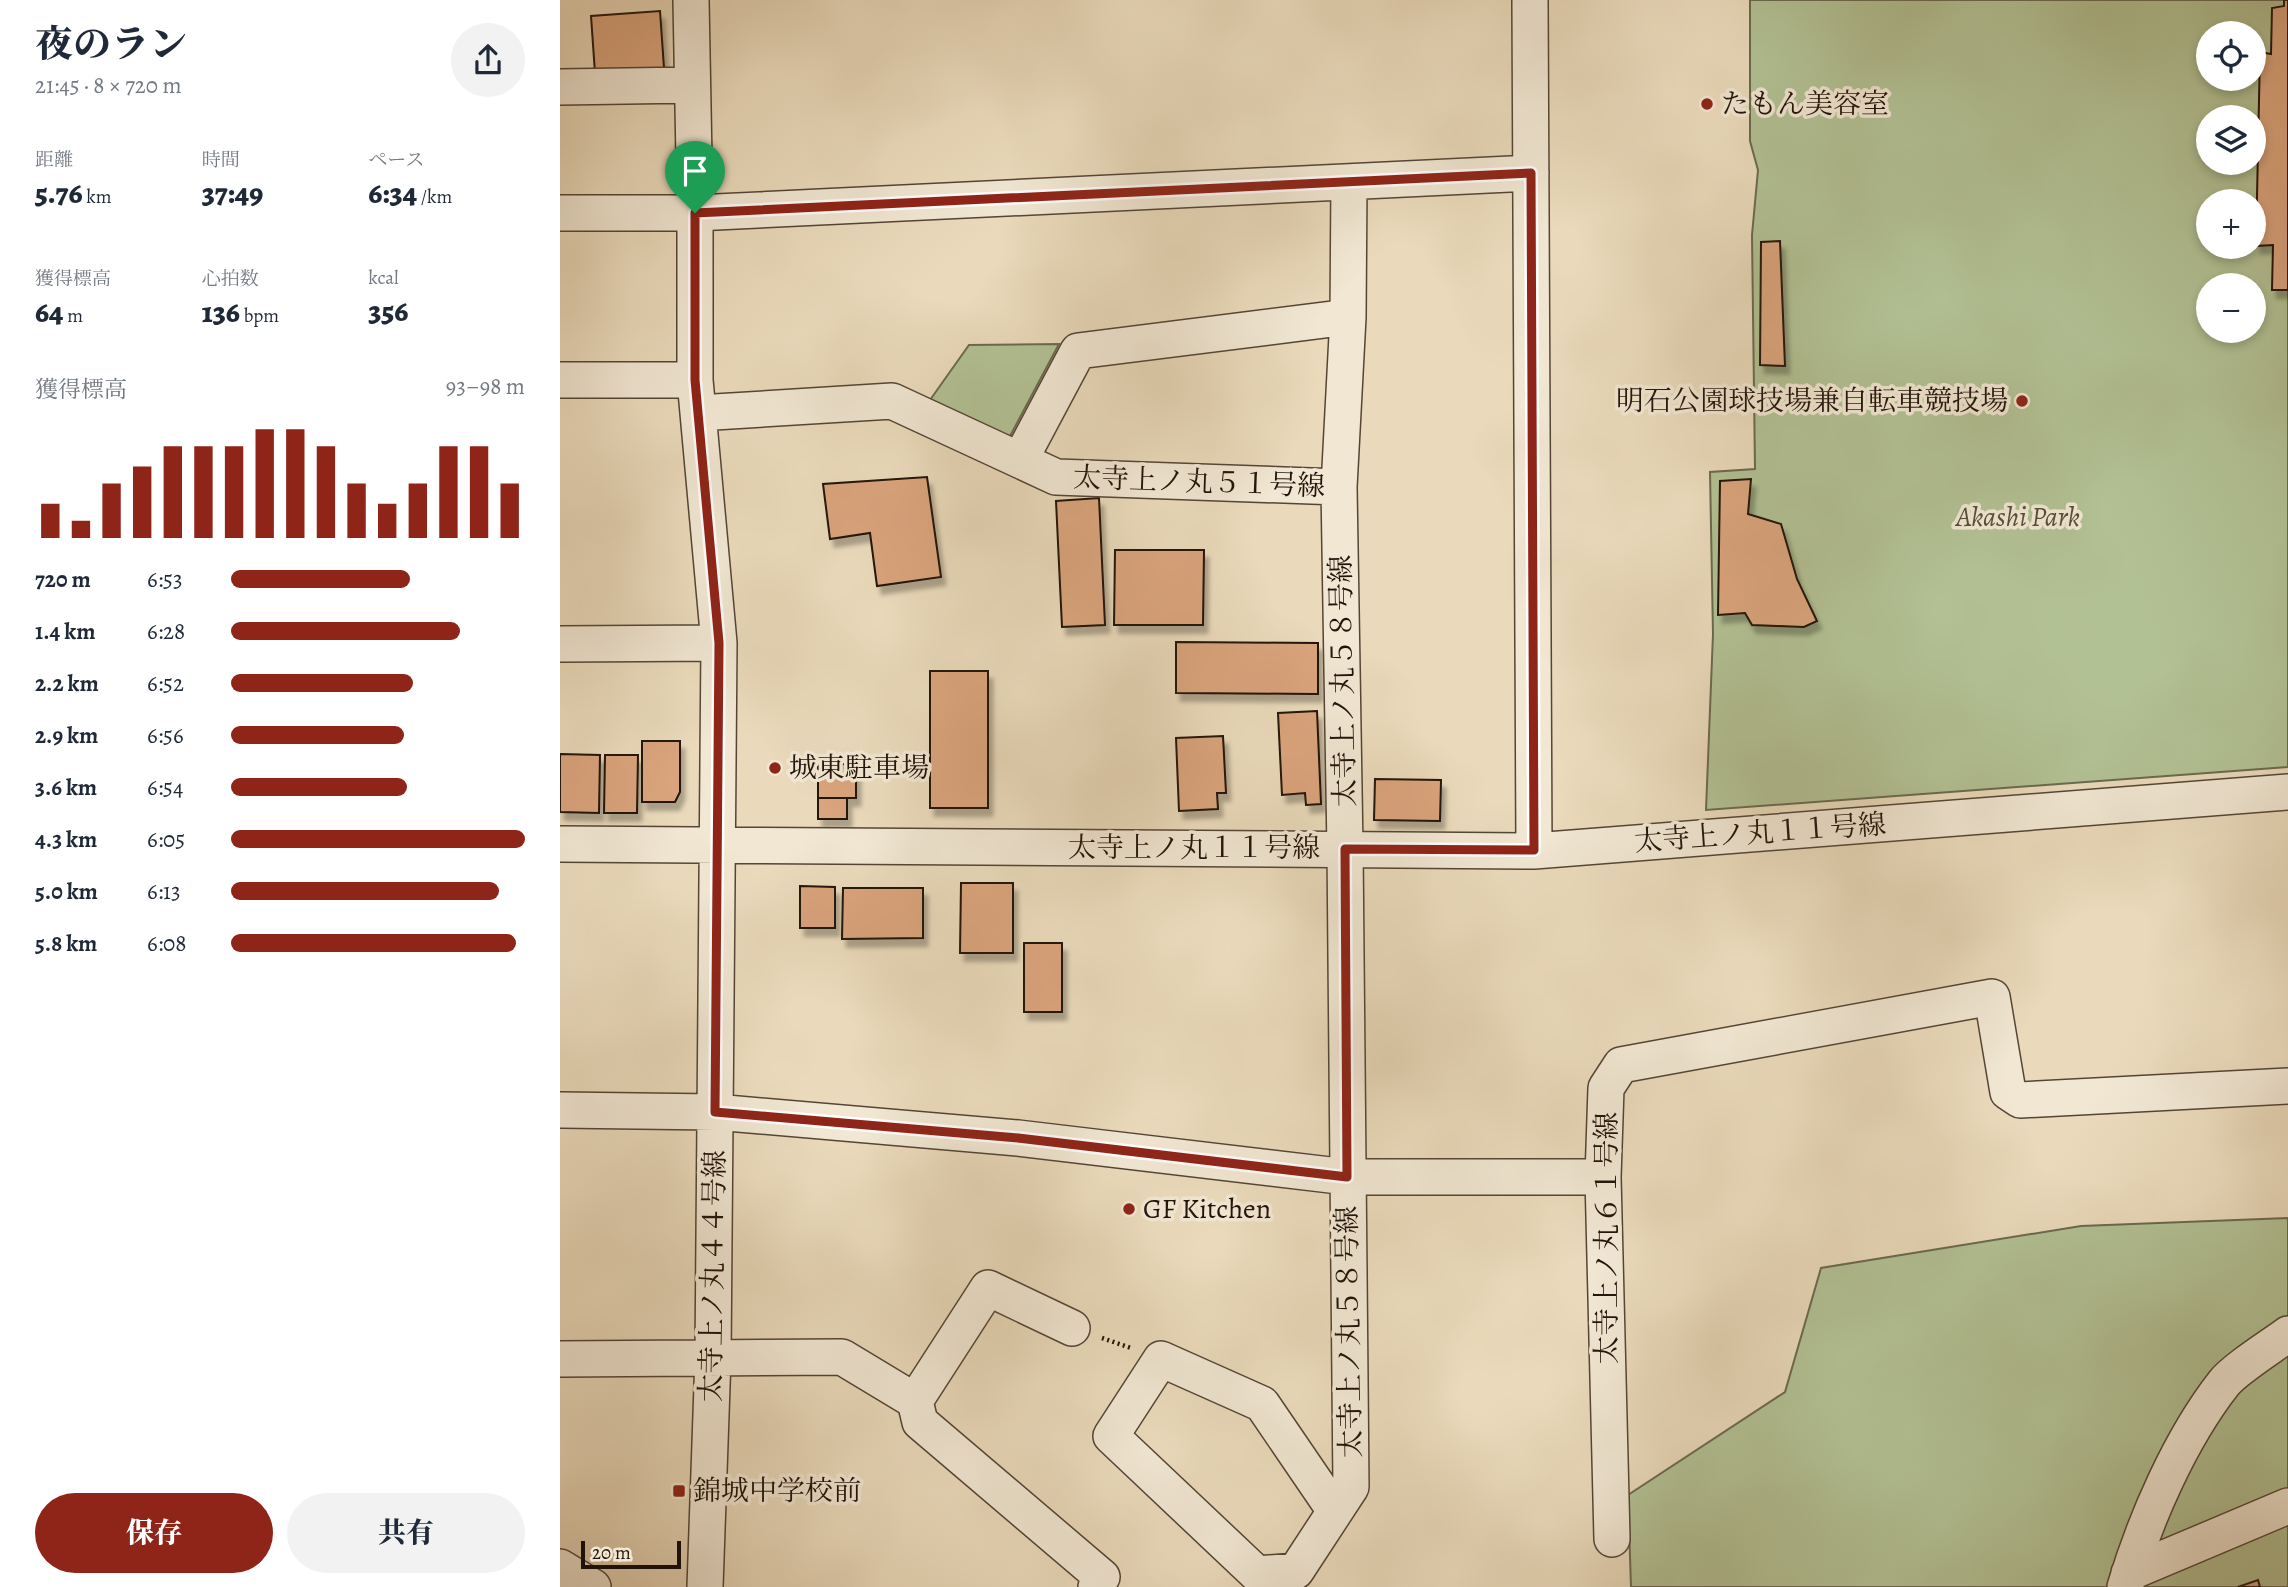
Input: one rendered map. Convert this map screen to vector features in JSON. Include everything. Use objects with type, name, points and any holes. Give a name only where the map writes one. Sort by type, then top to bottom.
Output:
[{"type":"street","name":"太寺上ノ丸４４号線","points":[[691,0],[697,396],[719,643],[713,1357],[705,1587]]},
{"type":"street","points":[[1530,0],[1534,850]]},
{"type":"street","points":[[560,87],[692,85]]},
{"type":"street","points":[[560,213],[695,213],[1531,173]]},
{"type":"street","name":"太寺上ノ丸５８号線","points":[[1335,1511],[1262,1404],[1161,1359],[1111,1436],[1257,1574],[1307,1579],[1335,1511],[1351,1487],[1339,487],[1348,317],[1349,181]]},
{"type":"street","points":[[1020,460],[1078,351],[1348,317]]},
{"type":"street","name":"太寺上ノ丸５１号線","points":[[560,380],[697,396],[892,401],[1056,477],[1339,487]]},
{"type":"street","points":[[560,643],[719,643]]},
{"type":"street","name":"太寺上ノ丸１１号線","points":[[560,844],[1534,850],[2288,792]]},
{"type":"street","name":"太寺上ノ丸６１号線","points":[[1612,1539],[1602,1177],[1606,1088],[1621,1065],[1992,997],[2008,1092],[2020,1100],[2288,1086]]},
{"type":"street","points":[[560,1110],[715,1112],[1018,1138],[1347,1177],[1602,1177]]},
{"type":"street","points":[[915,1401],[988,1288],[1072,1328]]},
{"type":"street","points":[[2127,1580],[2158,1498],[2192,1433],[2225,1381],[2288,1334]]},
{"type":"street","points":[[560,1359],[842,1357],[915,1401],[920,1422],[1102,1577],[1096,1587]]},
{"type":"street","points":[[2127,1580],[2288,1506]]},
{"type":"street","points":[[560,1567],[593,1587]]},
{"type":"path","points":[[1072,1328],[1161,1359]]},
{"type":"green space","name":"Akashi Park","points":[[1750,0],[2288,0],[2288,767],[1706,810],[1713,634],[1710,472],[1755,469],[1752,235],[1758,170],[1750,141]]},
{"type":"green space","points":[[1059,344],[1009,438],[930,400],[969,345]]},
{"type":"green space","points":[[2288,1218],[2288,1587],[1631,1587],[1628,1495],[1785,1392],[1821,1268],[2081,1226]]},
{"type":"building","points":[[2284,0],[2288,0],[2288,290],[2272,290],[2273,245],[2266,245],[2266,189],[2257,189],[2257,175],[2266,175],[2266,105],[2259,105],[2259,91],[2266,91],[2266,53],[2271,54],[2272,8],[2284,6]]},
{"type":"building","points":[[660,11],[664,68],[595,73],[591,16]]},
{"type":"building","points":[[1780,241],[1785,366],[1760,365],[1761,242]]},
{"type":"building","points":[[927,477],[941,577],[877,586],[870,533],[830,539],[823,484]]},
{"type":"building","points":[[1751,479],[1748,514],[1781,524],[1797,579],[1817,621],[1804,627],[1752,625],[1745,613],[1718,615],[1720,481]]},
{"type":"building","points":[[1099,498],[1105,625],[1062,627],[1056,501]]},
{"type":"building","points":[[1115,550],[1204,550],[1203,625],[1114,625]]},
{"type":"building","points":[[1176,642],[1318,643],[1318,694],[1176,693]]},
{"type":"building","points":[[930,671],[988,671],[988,808],[930,808]]},
{"type":"building","points":[[1317,711],[1321,804],[1306,805],[1305,793],[1282,795],[1278,713]]},
{"type":"building","points":[[1223,736],[1226,793],[1217,793],[1218,809],[1179,811],[1176,738]]},
{"type":"building","points":[[642,741],[680,741],[680,792],[675,802],[642,802]]},
{"type":"building","points":[[560,754],[600,755],[599,813],[560,812]]},
{"type":"building","points":[[605,755],[638,755],[637,813],[604,813]]},
{"type":"building","points":[[818,764],[856,764],[856,798],[818,798]]},
{"type":"building","points":[[1375,779],[1441,780],[1440,821],[1374,820]]},
{"type":"building","points":[[818,798],[847,798],[847,819],[818,819]]},
{"type":"building","points":[[961,883],[1013,883],[1013,953],[960,953]]},
{"type":"building","points":[[800,886],[835,887],[835,928],[800,928]]},
{"type":"building","points":[[843,888],[923,888],[923,938],[842,939]]},
{"type":"building","points":[[1024,943],[1062,943],[1062,1012],[1024,1012]]},
{"type":"building","points":[[2258,1580],[2260,1587],[2238,1587]]},
{"type":"place","name":"たもん美容室","points":[[1707,104]]},
{"type":"place","name":"明石公園球技場兼自転車競技場","points":[[2022,401]]},
{"type":"place","name":"城東駐車場","points":[[775,768]]},
{"type":"place","name":"GF Kitchen","points":[[1129,1209]]},
{"type":"place","name":"錦城中学校前","points":[[679,1491]]},
{"type":"route","points":[[1531,173],[1534,850],[1345,849],[1347,1177],[1018,1138],[715,1112],[719,643],[695,380],[695,213],[1531,173]]}]
